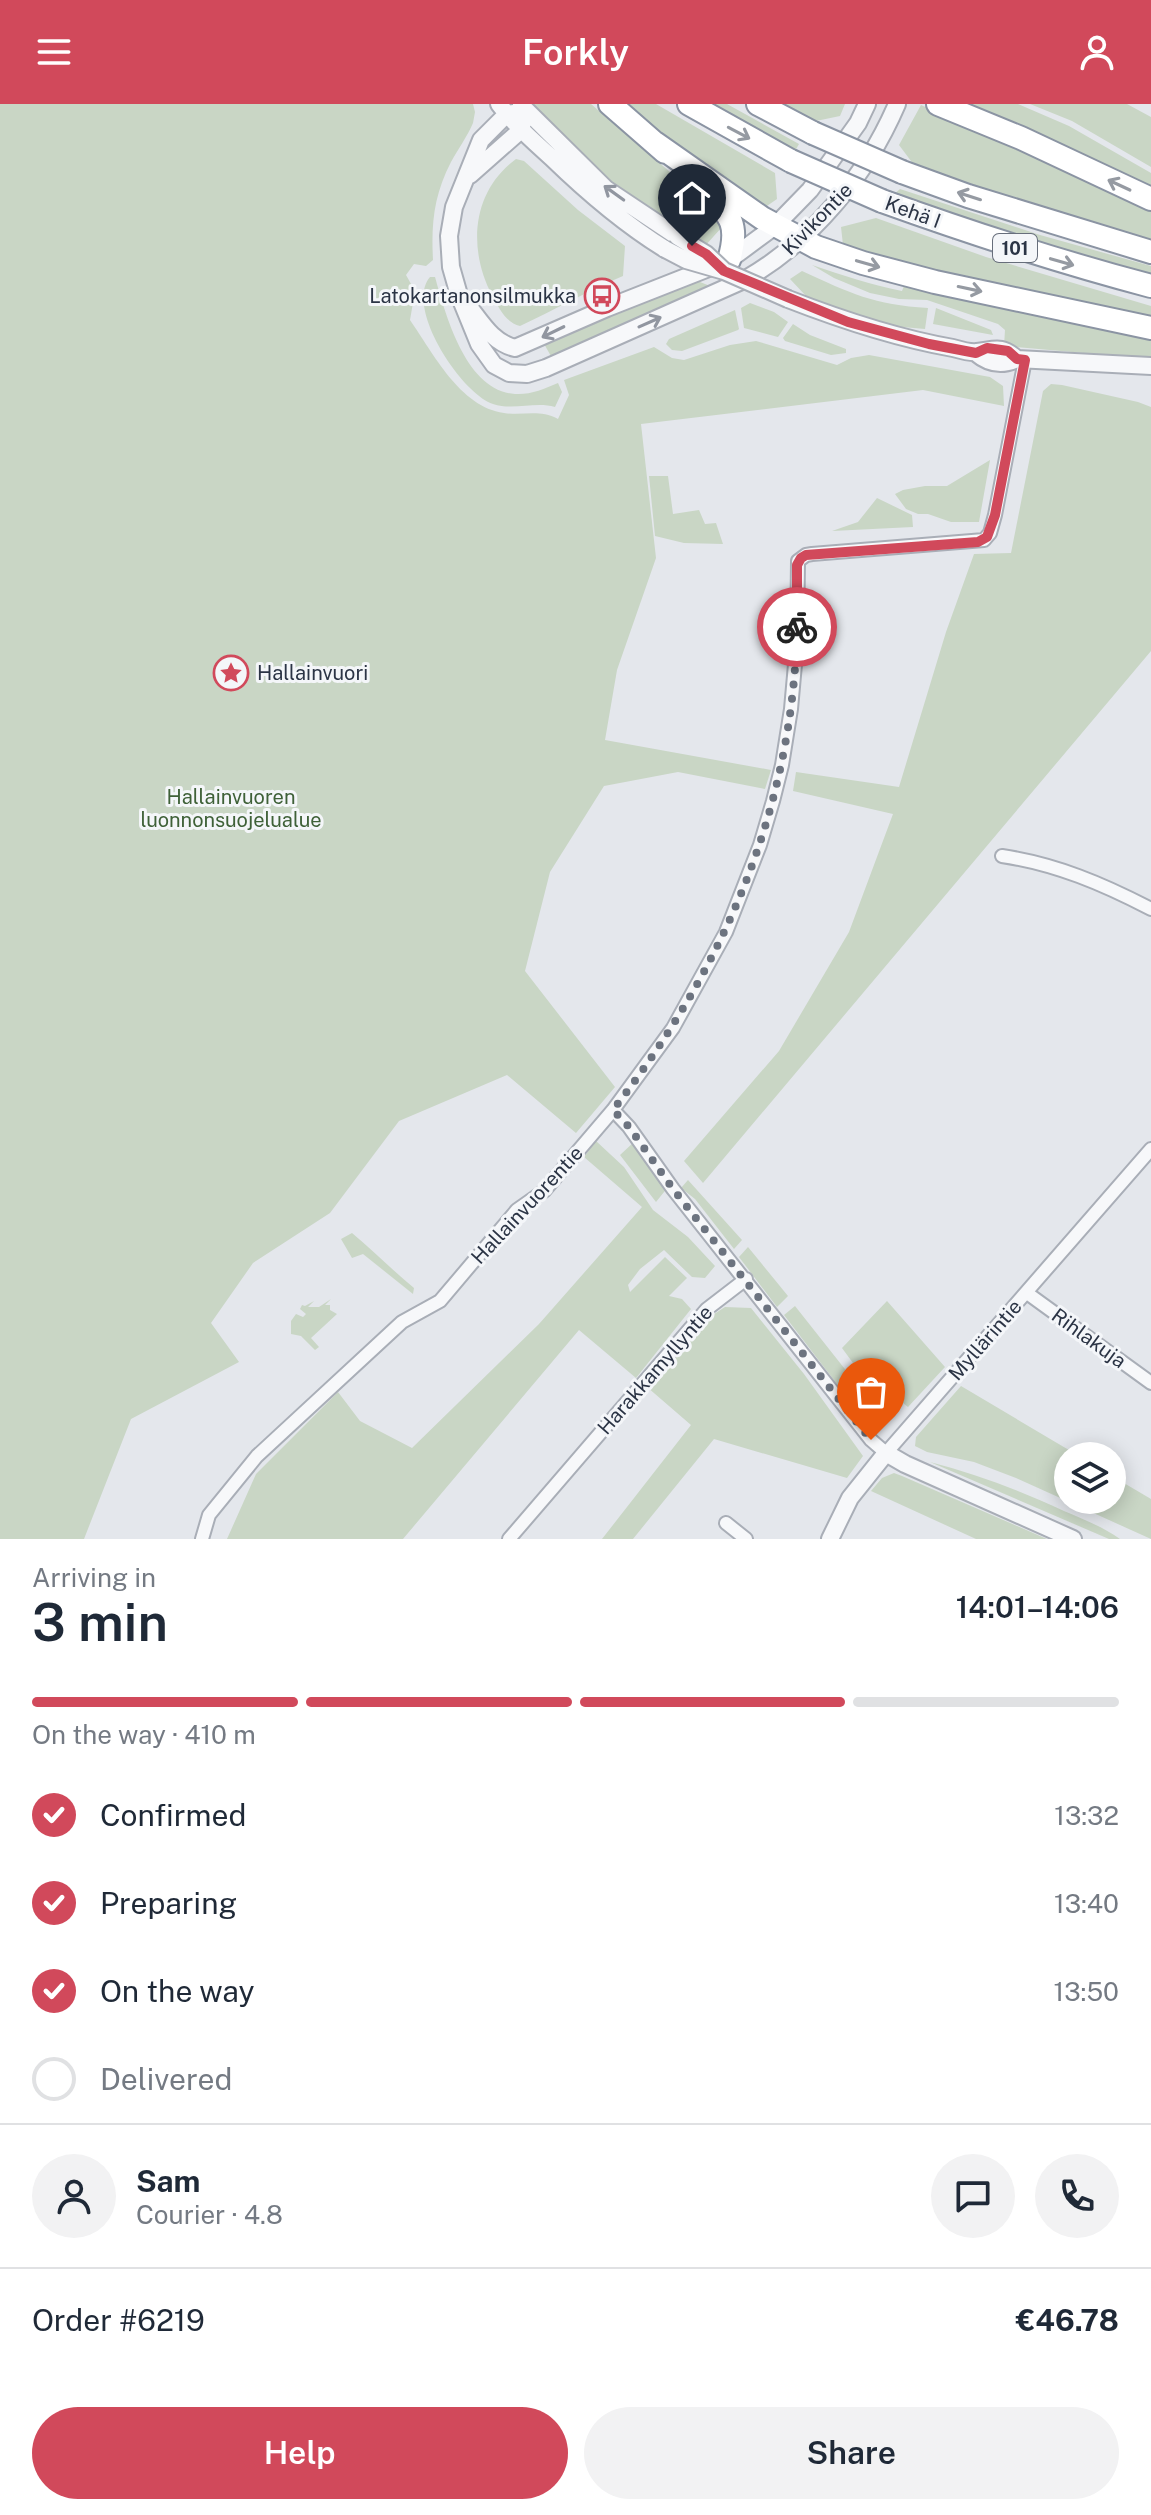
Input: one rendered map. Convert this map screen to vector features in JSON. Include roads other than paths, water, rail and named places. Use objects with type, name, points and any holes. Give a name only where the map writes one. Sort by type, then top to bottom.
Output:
[{"type":"highway","points":[[610,104],[723,207],[731,219],[735,235],[726,266]]},
{"type":"highway","name":"Kehä I","points":[[689,104],[791,161],[882,201],[1041,256],[1151,286]]},
{"type":"highway","name":"Kehä I","points":[[758,104],[813,133],[902,172],[968,196],[1151,252]]},
{"type":"highway","points":[[938,104],[1021,138],[1151,199]]},
{"type":"highway","points":[[655,143],[775,226],[802,240],[863,263],[935,282],[1151,328]]},
{"type":"street","name":"Kivikontie","points":[[459,295],[493,337],[503,345],[515,348],[607,308],[726,266],[796,205],[832,162],[867,104]]},
{"type":"street","name":"Kivikontie","points":[[459,295],[479,344],[494,365],[509,373],[527,374],[546,368],[773,264],[802,240],[860,173],[897,104]]},
{"type":"street","points":[[513,108],[521,130],[596,200],[638,232],[672,243]]},
{"type":"street","points":[[459,295],[451,267],[449,236],[454,207],[481,140],[513,108]]},
{"type":"street","points":[[513,108],[672,243],[686,260],[726,266],[788,299],[848,322],[976,353],[986,361],[1007,363],[1021,359],[1151,366]]},
{"type":"street","points":[[465,179],[521,130]]},
{"type":"street","name":"Hallainvuorentie","points":[[202,1539],[209,1515],[257,1456],[402,1322],[440,1301],[517,1210],[542,1194],[613,1110],[667,1037],[708,966],[739,901],[765,829],[782,765],[791,709],[797,642],[798,561],[812,554],[984,540],[990,533],[995,515],[1021,359]]},
{"type":"street","points":[[1002,856],[1056,867],[1089,878],[1151,909]]},
{"type":"street","points":[[613,1110],[871,1440],[905,1464],[1073,1539]]},
{"type":"street","name":"Myllärintie","points":[[830,1539],[850,1498],[886,1453],[1151,1149]]},
{"type":"street","name":"Harakkamyllyntie","points":[[509,1539],[707,1309],[746,1279]]},
{"type":"street","name":"Rihlakuja","points":[[1027,1293],[1151,1383]]},
{"type":"street","points":[[726,1523],[746,1539]]},
{"type":"place","name":"Latokartanonsilmukka","points":[[602,296]]},
{"type":"place","name":"Hallainvuori","points":[[231,673]]},
{"type":"park label","name":"Hallainvuoren luonnonsuojelualue","points":[[231,808]]}]
